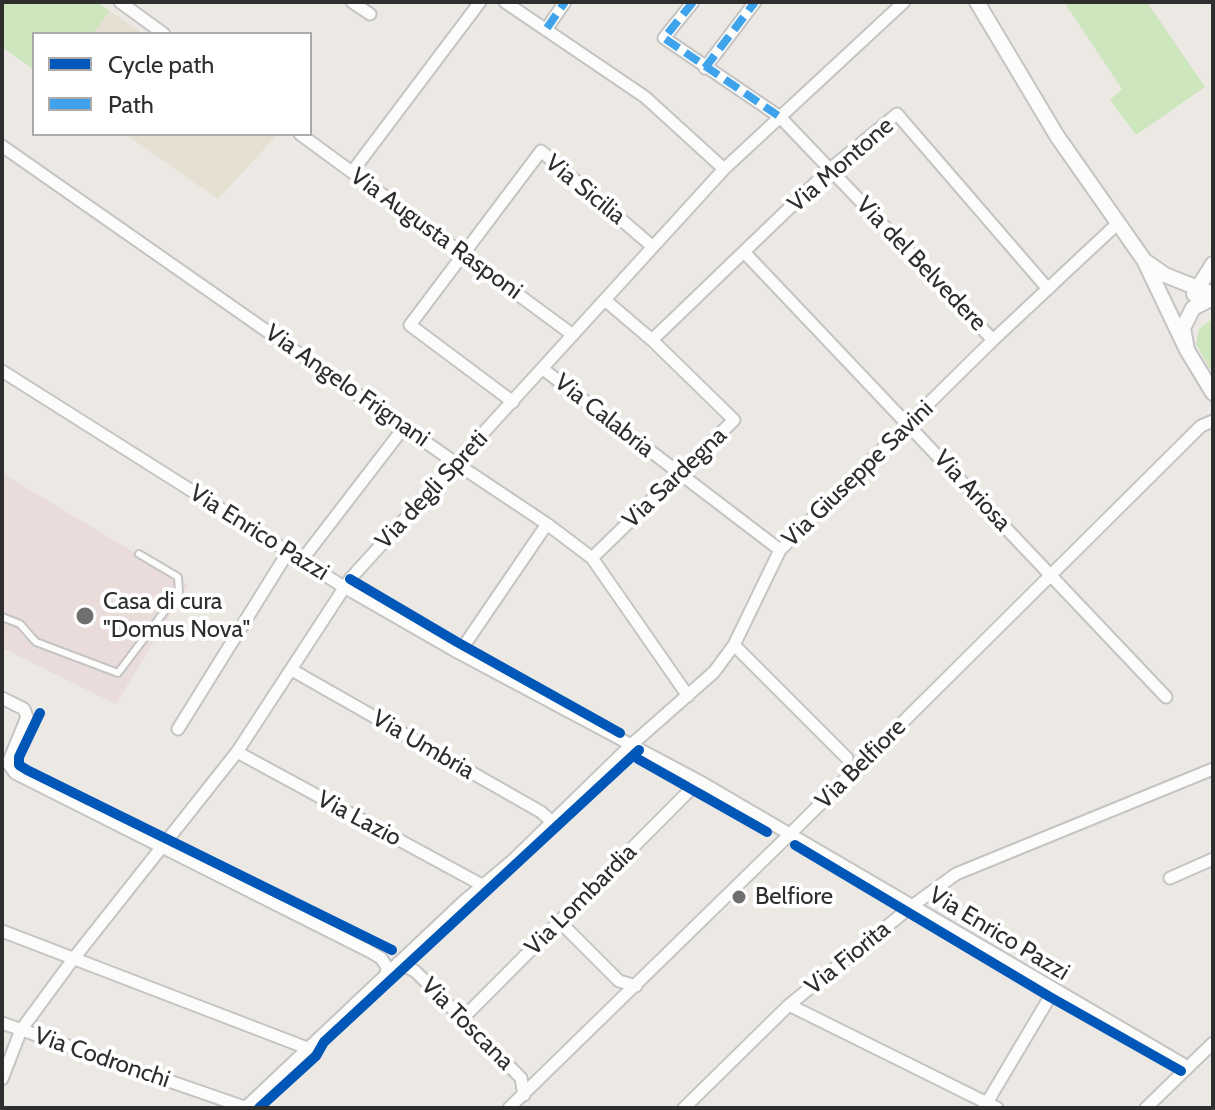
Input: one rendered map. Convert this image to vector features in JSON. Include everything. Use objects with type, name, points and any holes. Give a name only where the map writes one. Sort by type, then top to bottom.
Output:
[{"type":"street","points":[[120,2],[161,32]]},
{"type":"street","points":[[352,2],[370,14]]},
{"type":"street","points":[[352,172],[480,2]]},
{"type":"street","points":[[505,2],[645,97],[724,169]]},
{"type":"street","points":[[547,28],[565,2]]},
{"type":"street","name":"Via del Belvedere","points":[[693,2],[664,38],[780,117],[993,340]]},
{"type":"street","points":[[705,68],[755,2]]},
{"type":"street","name":"Via degli Spreti","points":[[2,1079],[21,1030],[237,752],[344,587],[724,169],[904,2]]},
{"type":"street","points":[[977,2],[1057,136],[1144,260],[1187,350],[1213,393]]},
{"type":"street","name":"Via Montone","points":[[652,340],[830,169],[897,114],[1048,289]]},
{"type":"street","name":"Via Augusta Rasponi","points":[[303,136],[573,335]]},
{"type":"street","name":"Via Angelo Frignani","points":[[2,146],[592,558],[688,696]]},
{"type":"street","name":"Via Sicilia","points":[[462,253],[541,151],[653,247]]},
{"type":"street","name":"Via Giuseppe Savini","points":[[246,1108],[630,746],[714,672],[734,645],[780,550],[993,340],[1117,224]]},
{"type":"street","name":"Via Ariosa","points":[[744,252],[1166,697]]},
{"type":"street","points":[[462,253],[410,325],[513,402]]},
{"type":"street","points":[[1144,260],[1165,275],[1213,296]]},
{"type":"street","points":[[1187,350],[1183,340],[1186,317],[1196,288],[1213,264]]},
{"type":"street","points":[[1186,317],[1193,308],[1213,296]]},
{"type":"street","name":"Via Sardegna","points":[[592,558],[734,420],[652,340],[605,300]]},
{"type":"street","name":"Via Calabria","points":[[543,369],[780,550]]},
{"type":"street","name":"Via Enrico Pazzi","points":[[2,371],[344,587],[459,653],[699,781],[1188,1067]]},
{"type":"street","name":"Via Belfiore","points":[[509,1108],[1201,426],[1213,421]]},
{"type":"street","points":[[302,560],[405,426]]},
{"type":"street","points":[[459,653],[547,524]]},
{"type":"street","points":[[178,729],[288,552]]},
{"type":"street","points":[[734,645],[847,758],[866,758]]},
{"type":"street","name":"Via Umbria","points":[[292,670],[541,812],[552,822]]},
{"type":"street","name":"Via Toscana","points":[[2,698],[24,709],[27,717],[8,763],[15,773],[367,950],[381,958],[387,967],[386,974]]},
{"type":"street","name":"Via Lazio","points":[[237,752],[482,885]]},
{"type":"street","points":[[846,778],[847,758]]},
{"type":"street","name":"Via Fiorita","points":[[684,1108],[789,1005],[956,874],[1213,769]]},
{"type":"street","name":"Via Lombardia","points":[[463,1018],[699,781]]},
{"type":"street","points":[[1170,878],[1213,859]]},
{"type":"street","points":[[560,922],[619,981],[636,986]]},
{"type":"street","points":[[2,931],[307,1048]]},
{"type":"street","name":"Via Toscana","points":[[398,963],[415,971],[521,1078],[524,1095]]},
{"type":"street","points":[[789,1005],[989,1106],[1054,990]]},
{"type":"street","name":"Via Codronchi","points":[[2,1023],[246,1108]]},
{"type":"street","points":[[1146,1108],[1213,1043]]},
{"type":"lane","points":[[2,617],[20,624],[36,642],[118,673],[179,592],[178,577],[139,554]]},
{"type":"shaded area","points":[[110,11],[140,32],[94,32]]},
{"type":"shaded area","points":[[128,136],[276,136],[218,199]]},
{"type":"shaded area","name":"Casa di cura \"Domus Nova\"","points":[[2,473],[188,585],[116,704],[2,648]]},
{"type":"green space","points":[[2,2],[97,2],[110,11],[94,32],[32,32],[32,69],[2,47]]},
{"type":"green space","points":[[1064,2],[1147,2],[1205,87],[1136,135],[1110,100],[1122,89]]},
{"type":"green space","points":[[1213,318],[1213,374],[1196,344],[1199,329]]},
{"type":"marked path","points":[[547,28],[565,2]]},
{"type":"marked path","points":[[693,2],[664,38],[780,117]]},
{"type":"marked path","points":[[705,68],[755,2]]},
{"type":"cycle path","points":[[350,579],[620,733]]},
{"type":"cycle path","points":[[40,713],[19,757],[19,765],[392,950]]},
{"type":"cycle path","points":[[259,1108],[316,1056],[324,1042],[639,750]]},
{"type":"cycle path","points":[[638,759],[767,832]]},
{"type":"cycle path","points":[[795,845],[1181,1071]]},
{"type":"place","name":"Casa di cura \"Domus Nova\"","points":[[85,616]]},
{"type":"place","name":"Belfiore","points":[[739,897]]}]
